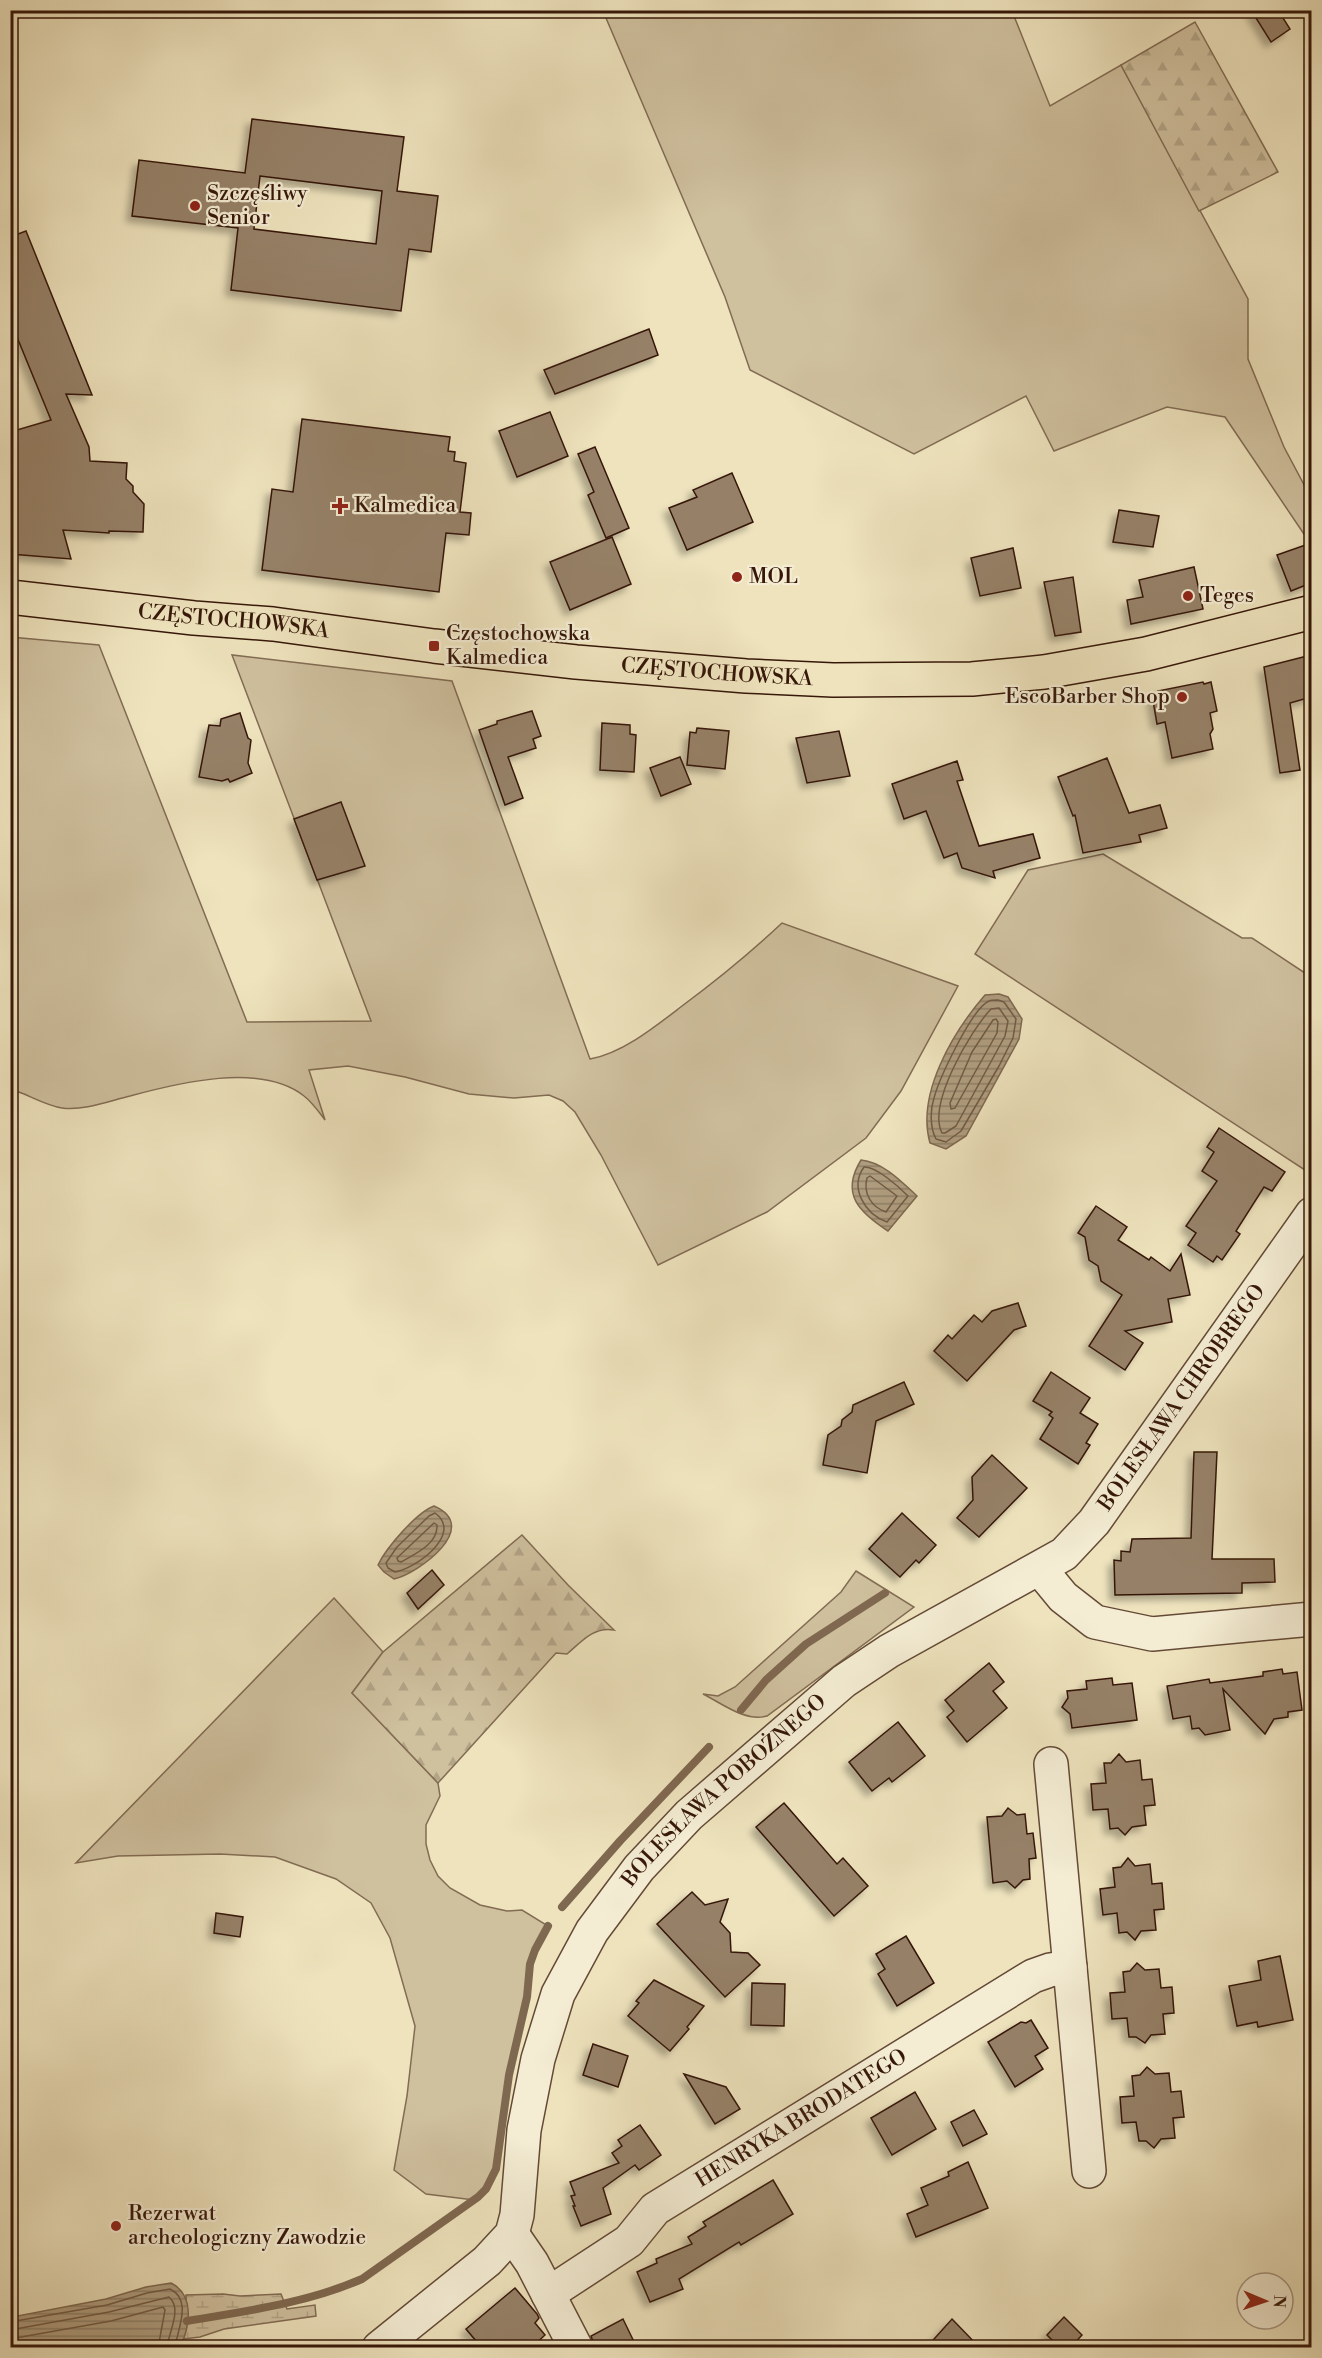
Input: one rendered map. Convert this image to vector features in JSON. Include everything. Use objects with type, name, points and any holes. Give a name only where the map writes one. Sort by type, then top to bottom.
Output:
[{"type":"main road","name":"CZĘSTOCHOWSKA","points":[[10,597],[194,618],[273,624],[576,662],[755,677],[834,680],[972,679],[1044,672],[1146,654],[1311,612]]},
{"type":"street","name":"BOLESŁAWA CHROBREGO","points":[[1040,1569],[1064,1554],[1094,1522],[1311,1214]]},
{"type":"street","points":[[1040,1569],[1063,1597],[1095,1622],[1152,1634],[1311,1619]]},
{"type":"street","name":"BOLESŁAWA POBOŻNEGO","points":[[512,2234],[517,2215],[524,2130],[538,2059],[558,1994],[592,1931],[639,1868],[689,1815],[844,1681],[889,1651],[1040,1569]]},
{"type":"street","points":[[1051,1764],[1089,2171]]},
{"type":"street","name":"HENRYKA BRODATEGO","points":[[548,2294],[629,2241],[655,2209],[1033,1976],[1050,1970],[1070,1967]]},
{"type":"street","points":[[379,2348],[487,2261],[512,2234],[532,2263],[576,2348]]},
{"type":"green space","points":[[603,11],[1012,11],[1050,106],[1121,65],[1248,299],[1248,359],[1284,447],[1311,498],[1311,542],[1225,417],[1167,407],[1054,451],[1026,396],[914,454],[750,370],[725,297]]},
{"type":"green space","points":[[1195,22],[1278,172],[1199,211],[1121,65]]},
{"type":"green space","points":[[10,637],[99,645],[247,1022],[371,1021],[232,655],[452,681],[590,1059],[615,1051],[650,1030],[721,976],[782,923],[958,986],[901,1091],[866,1138],[767,1212],[658,1265],[601,1155],[575,1112],[563,1101],[549,1095],[514,1098],[469,1094],[405,1077],[348,1066],[309,1070],[325,1120],[307,1098],[286,1086],[265,1080],[243,1078],[195,1081],[70,1109],[57,1107],[19,1092],[11,1096]]},
{"type":"green space","points":[[1103,854],[1242,938],[1252,938],[1311,977],[1311,1174],[975,954],[1028,870]]},
{"type":"green space","points":[[522,1535],[614,1630],[600,1630],[583,1640],[567,1654],[556,1653],[438,1783],[352,1693],[383,1652]]},
{"type":"green space","points":[[856,1571],[914,1607],[767,1716],[742,1714],[703,1694],[718,1696],[735,1687],[841,1592]]},
{"type":"green space","points":[[334,1598],[383,1652],[352,1693],[438,1783],[440,1796],[426,1825],[426,1844],[430,1860],[438,1876],[450,1888],[480,1905],[507,1911],[522,1910],[548,1926],[530,1964],[527,1997],[509,2075],[496,2169],[486,2189],[474,2200],[426,2194],[394,2170],[407,2096],[415,2026],[390,1938],[371,1903],[336,1879],[275,1857],[220,1854],[118,1856],[76,1863]]},
{"type":"green space","points":[[281,2294],[287,2309],[315,2305],[316,2316],[224,2329],[200,2337],[184,2339],[187,2321],[186,2295],[240,2296]]},
{"type":"water","points":[[1311,879],[1311,925],[1308,922],[1306,906]]},
{"type":"water","points":[[999,994],[1008,997],[1022,1019],[1019,1039],[966,1136],[946,1149],[930,1143],[927,1124],[928,1104],[940,1064],[961,1027],[985,995]]},
{"type":"water","points":[[861,1160],[877,1164],[917,1196],[888,1231],[869,1217],[856,1201],[852,1183]]},
{"type":"water","points":[[434,1506],[447,1515],[452,1525],[449,1537],[430,1559],[418,1568],[394,1579],[378,1565],[403,1531],[419,1515]]},
{"type":"water","points":[[171,2283],[179,2288],[187,2303],[188,2321],[180,2347],[11,2347],[12,2317],[106,2299],[146,2287]]},
{"type":"building","points":[[1251,10],[1278,10],[1290,29],[1271,42]]},
{"type":"building","name":"Szczęśliwy Senior","points":[[252,119],[404,137],[397,191],[438,196],[431,252],[409,249],[401,311],[231,290],[238,228],[132,216],[139,160],[245,173]],"holes":[[[260,176],[382,191],[376,244],[254,229]]]},
{"type":"building","points":[[26,231],[92,395],[66,394],[89,447],[90,461],[127,463],[126,479],[133,486],[133,492],[144,504],[143,532],[109,531],[109,533],[63,530],[71,559],[10,554],[10,432],[51,420],[10,320],[10,237]]},
{"type":"building","points":[[649,329],[658,355],[555,394],[544,370]]},
{"type":"building","points":[[550,412],[568,456],[517,477],[499,431]]},
{"type":"building","name":"Kalmedica","points":[[302,419],[450,437],[448,451],[455,452],[454,461],[466,463],[460,512],[471,513],[469,535],[446,533],[439,592],[262,570],[272,489],[293,492]]},
{"type":"building","points":[[595,447],[629,528],[606,538],[588,495],[594,492],[578,454]]},
{"type":"building","points":[[732,473],[753,522],[687,550],[669,508],[697,497],[693,490]]},
{"type":"building","points":[[1119,510],[1159,516],[1153,547],[1113,542]]},
{"type":"building","points":[[612,537],[631,584],[570,610],[550,562]]},
{"type":"building","points":[[1311,543],[1311,583],[1291,591],[1277,555]]},
{"type":"building","points":[[1013,548],[1021,588],[980,596],[971,558]]},
{"type":"building","points":[[1194,567],[1203,609],[1131,624],[1127,600],[1143,597],[1139,580]]},
{"type":"building","points":[[1073,577],[1081,632],[1055,636],[1044,582]]},
{"type":"building","points":[[1311,655],[1311,697],[1290,703],[1300,770],[1280,773],[1264,667]]},
{"type":"building","points":[[1203,682],[1204,684],[1211,682],[1217,711],[1210,713],[1213,749],[1172,758],[1165,722],[1157,724],[1152,695],[1159,693],[1158,691]]},
{"type":"building","points":[[532,711],[541,736],[533,739],[536,748],[508,757],[523,798],[505,805],[479,730],[497,724],[497,721]]},
{"type":"building","points":[[240,713],[248,738],[251,740],[248,763],[252,773],[230,782],[228,779],[222,781],[199,777],[209,725],[220,726],[221,719]]},
{"type":"building","points":[[602,723],[630,725],[630,734],[636,735],[634,772],[600,770]]},
{"type":"building","points":[[697,728],[729,731],[725,769],[687,765],[690,732],[696,733]]},
{"type":"building","points":[[839,731],[850,776],[807,783],[796,738]]},
{"type":"building","points":[[680,757],[691,784],[661,796],[650,768]]},
{"type":"building","points":[[1107,758],[1129,813],[1160,805],[1167,828],[1139,835],[1141,842],[1083,853],[1075,815],[1073,816],[1058,777]]},
{"type":"building","points":[[957,761],[963,780],[957,781],[979,846],[1033,834],[1040,858],[993,871],[995,878],[962,868],[957,853],[944,858],[926,811],[904,819],[892,784]]},
{"type":"building","points":[[341,802],[365,866],[317,880],[294,819]]},
{"type":"building","points":[[1219,1128],[1285,1172],[1272,1191],[1264,1187],[1236,1231],[1240,1234],[1222,1260],[1217,1256],[1213,1262],[1188,1245],[1196,1233],[1186,1226],[1217,1181],[1202,1171],[1214,1152],[1207,1147]]},
{"type":"building","points":[[1096,1206],[1127,1227],[1118,1240],[1149,1260],[1151,1257],[1170,1271],[1181,1254],[1190,1295],[1168,1299],[1172,1322],[1125,1331],[1143,1343],[1125,1370],[1089,1346],[1122,1295],[1101,1281],[1098,1266],[1089,1260],[1085,1237],[1078,1233]]},
{"type":"building","points":[[1018,1303],[1026,1326],[1014,1330],[967,1381],[934,1351],[948,1335],[952,1339],[974,1315],[982,1322],[992,1311]]},
{"type":"building","points":[[1051,1372],[1090,1398],[1080,1413],[1098,1424],[1086,1443],[1090,1445],[1078,1464],[1040,1439],[1053,1418],[1049,1415],[1052,1412],[1033,1401]]},
{"type":"building","points":[[904,1382],[914,1404],[876,1421],[867,1473],[823,1465],[828,1435],[841,1426],[842,1420],[852,1412],[853,1405]]},
{"type":"building","points":[[1194,1452],[1217,1452],[1212,1559],[1274,1559],[1275,1582],[1242,1583],[1242,1593],[1115,1595],[1114,1560],[1121,1561],[1121,1551],[1130,1552],[1132,1539],[1191,1538]]},
{"type":"building","points":[[992,1455],[1027,1488],[979,1537],[957,1518],[973,1500],[972,1477]]},
{"type":"building","points":[[902,1513],[936,1545],[919,1563],[916,1560],[900,1577],[869,1549]]},
{"type":"building","points":[[432,1570],[444,1585],[418,1609],[407,1593]]},
{"type":"building","points":[[989,1663],[1004,1682],[993,1691],[1007,1708],[967,1742],[947,1717],[954,1711],[945,1700]]},
{"type":"building","points":[[1282,1669],[1283,1674],[1297,1672],[1302,1710],[1288,1712],[1288,1717],[1274,1719],[1265,1734],[1223,1689],[1230,1730],[1205,1735],[1199,1728],[1192,1729],[1190,1716],[1173,1719],[1167,1686],[1209,1679],[1210,1683],[1263,1676],[1263,1672]]},
{"type":"building","points":[[1112,1678],[1113,1685],[1132,1683],[1137,1720],[1072,1728],[1070,1714],[1062,1707],[1068,1698],[1067,1691],[1087,1689],[1086,1681]]},
{"type":"building","points":[[898,1722],[925,1756],[892,1782],[889,1778],[872,1791],[849,1762]]},
{"type":"building","points":[[1119,1754],[1126,1762],[1140,1760],[1142,1780],[1152,1779],[1155,1805],[1144,1806],[1146,1825],[1132,1827],[1125,1835],[1118,1828],[1110,1829],[1108,1809],[1093,1810],[1091,1784],[1106,1783],[1104,1763],[1111,1763]]},
{"type":"building","points":[[784,1803],[837,1864],[843,1858],[868,1886],[834,1916],[756,1827]]},
{"type":"building","points":[[1008,1808],[1017,1815],[1025,1814],[1027,1834],[1033,1833],[1036,1858],[1029,1859],[1030,1879],[1023,1880],[1015,1888],[1007,1881],[993,1883],[987,1817],[1002,1816]]},
{"type":"building","points":[[1128,1858],[1135,1866],[1150,1864],[1152,1884],[1162,1883],[1164,1909],[1154,1910],[1156,1930],[1141,1931],[1135,1940],[1127,1932],[1119,1933],[1117,1913],[1103,1915],[1100,1889],[1115,1887],[1113,1868],[1121,1867]]},
{"type":"building","points":[[692,1892],[705,1905],[728,1899],[720,1922],[730,1933],[731,1952],[748,1953],[760,1965],[725,1997],[657,1924]]},
{"type":"building","points":[[216,1913],[243,1917],[240,1937],[214,1933]]},
{"type":"building","points":[[906,1936],[934,1983],[897,2006],[878,1974],[885,1969],[876,1954]]},
{"type":"building","points":[[1280,1956],[1293,2020],[1258,2027],[1257,2022],[1237,2026],[1229,1986],[1261,1980],[1258,1961]]},
{"type":"building","points":[[1137,1963],[1145,1970],[1159,1969],[1161,1988],[1172,1987],[1174,2013],[1163,2014],[1165,2034],[1151,2035],[1145,2043],[1136,2037],[1129,2037],[1127,2018],[1112,2019],[1110,1993],[1125,1992],[1123,1972],[1130,1971]]},
{"type":"building","points":[[654,1980],[704,2006],[687,2027],[689,2029],[670,2051],[628,2016],[639,2003],[636,2001]]},
{"type":"building","points":[[752,1983],[785,1984],[784,2026],[751,2025]]},
{"type":"building","points":[[1031,2020],[1048,2048],[1035,2056],[1043,2069],[1015,2087],[988,2042],[1021,2022],[1026,2023]]},
{"type":"building","points":[[593,2044],[628,2056],[618,2087],[583,2075]]},
{"type":"building","points":[[1147,2067],[1155,2074],[1169,2073],[1171,2092],[1181,2091],[1184,2117],[1173,2118],[1175,2138],[1161,2139],[1154,2148],[1146,2141],[1139,2141],[1136,2122],[1122,2123],[1120,2097],[1134,2096],[1132,2076],[1140,2075]]},
{"type":"building","points":[[684,2074],[726,2087],[740,2109],[715,2124]]},
{"type":"building","points":[[915,2092],[936,2129],[892,2155],[871,2118]]},
{"type":"building","points":[[974,2110],[987,2134],[963,2146],[951,2122]]},
{"type":"building","points":[[640,2125],[661,2155],[639,2170],[635,2165],[603,2188],[611,2214],[581,2226],[573,2206],[575,2206],[571,2196],[575,2195],[570,2182],[619,2163],[612,2153],[622,2146],[618,2140]]},
{"type":"building","points":[[968,2162],[988,2208],[916,2237],[907,2214],[928,2205],[921,2188],[949,2176],[948,2172]]},
{"type":"building","points":[[773,2180],[793,2214],[741,2245],[739,2242],[679,2279],[683,2289],[650,2302],[637,2272],[657,2263],[656,2259],[692,2244],[688,2237],[706,2226],[703,2222]]},
{"type":"building","points":[[515,2288],[537,2314],[539,2318],[535,2323],[545,2335],[531,2348],[482,2348],[466,2329]]},
{"type":"building","points":[[1064,2317],[1082,2335],[1070,2348],[1060,2348],[1047,2335]]},
{"type":"building","points":[[623,2319],[637,2348],[595,2348],[591,2336]]},
{"type":"building","points":[[952,2319],[980,2348],[926,2348]]},
{"type":"waterway","points":[[741,1710],[766,1680],[806,1644],[885,1593]]},
{"type":"waterway","points":[[562,1907],[620,1841],[709,1747]]},
{"type":"waterway","points":[[187,2321],[298,2300],[362,2279],[486,2189],[496,2169],[509,2075],[527,1997],[530,1964],[548,1926]]},
{"type":"place","name":"Szczęśliwy Senior","points":[[195,206]]},
{"type":"place","name":"Kalmedica","points":[[340,506]]},
{"type":"place","name":"MOL","points":[[737,577]]},
{"type":"place","name":"Teges","points":[[1188,596]]},
{"type":"place","name":"Częstochowska Kalmedica","points":[[434,646]]},
{"type":"place","name":"EscoBarber Shop","points":[[1182,697]]},
{"type":"place","name":"Rezerwat archeologiczny Zawodzie","points":[[116,2226]]}]
